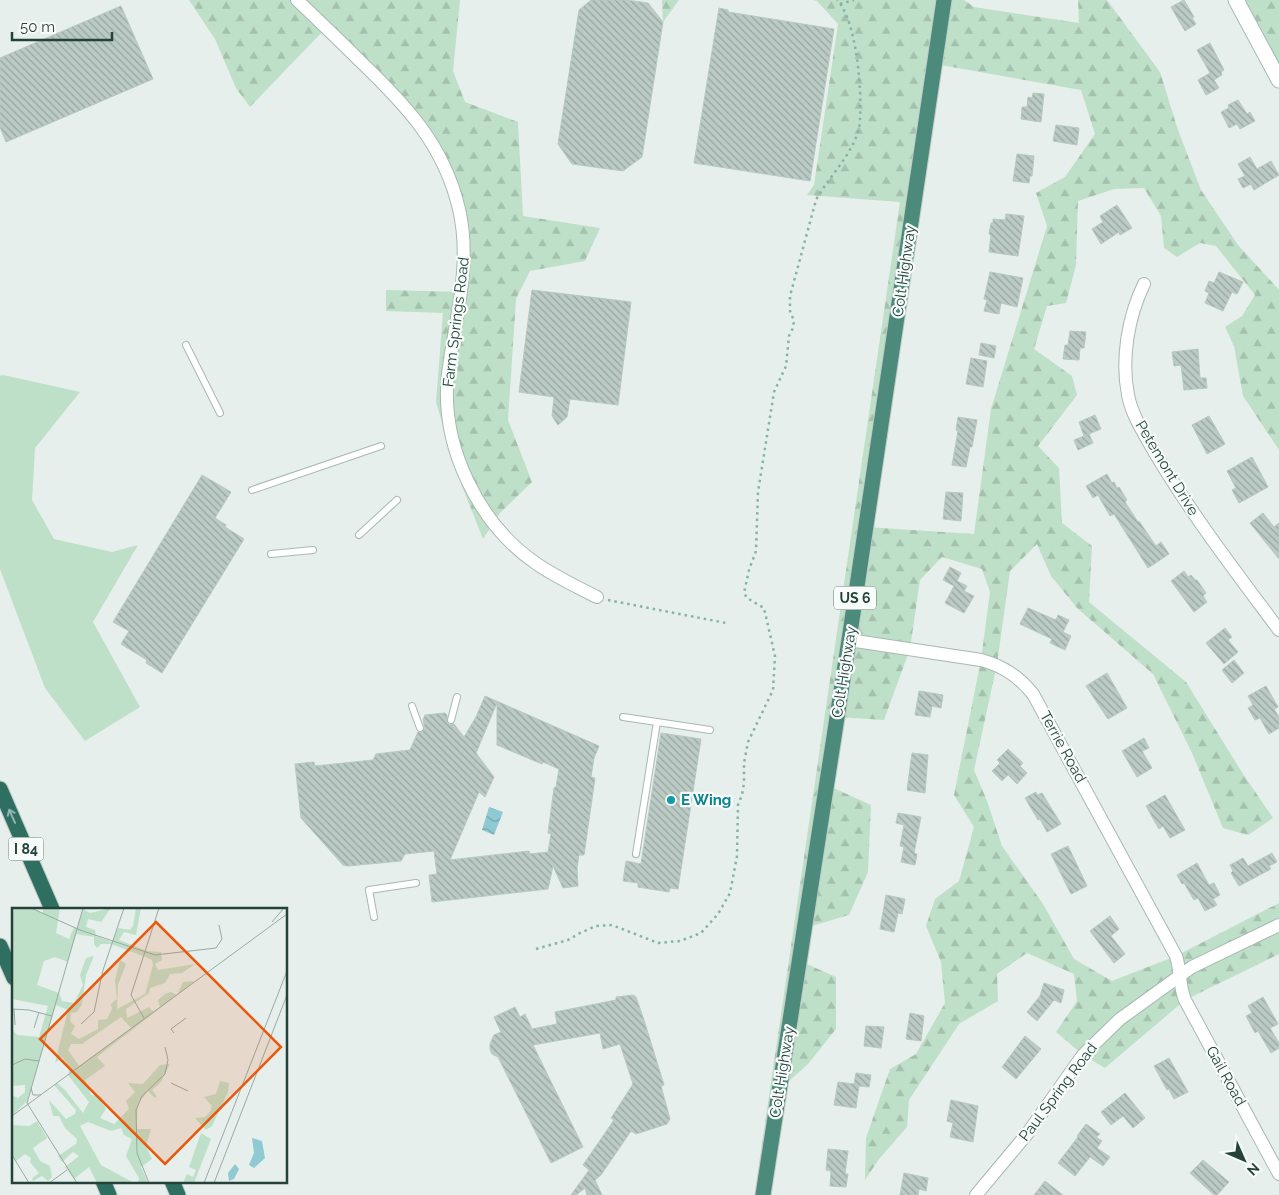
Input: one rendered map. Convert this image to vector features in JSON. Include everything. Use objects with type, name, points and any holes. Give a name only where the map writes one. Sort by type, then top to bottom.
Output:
[{"type":"highway","name":"Colt Highway","points":[[763,1195],[849,640],[944,0]]},
{"type":"highway","name":"I 84","points":[[0,789],[52,908]]},
{"type":"highway","points":[[0,946],[12,973]]},
{"type":"highway","points":[[103,1182],[109,1195]]},
{"type":"highway","points":[[172,1182],[178,1195]]},
{"type":"main road","points":[[1236,0],[1279,80]]},
{"type":"street","name":"Farm Springs Road","points":[[297,0],[394,94],[409,111],[423,128],[435,148],[453,188],[463,229],[464,270],[448,375],[447,401],[450,428],[460,463],[478,500],[503,534],[536,564],[562,580],[597,597]]},
{"type":"street","name":"Petemont Drive","points":[[1144,284],[1131,318],[1126,353],[1125,376],[1128,397],[1136,418],[1168,475],[1186,502],[1279,630]]},
{"type":"street","name":"Terrie Road","points":[[849,640],[981,660],[1003,668],[1022,681],[1042,708],[1176,956],[1180,966],[1179,975]]},
{"type":"street","name":"Paul Spring Road","points":[[976,1195],[1027,1134],[1083,1055],[1120,1019],[1179,975],[1279,925]]},
{"type":"street","name":"Gail Road","points":[[1179,975],[1180,990],[1184,1000],[1279,1174]]},
{"type":"lane","points":[[186,345],[220,413]]},
{"type":"lane","points":[[252,490],[381,446]]},
{"type":"lane","points":[[358,535],[397,500]]},
{"type":"lane","points":[[271,554],[313,550]]},
{"type":"lane","points":[[451,720],[457,697]]},
{"type":"lane","points":[[412,706],[420,728]]},
{"type":"lane","points":[[623,717],[710,730]]},
{"type":"lane","points":[[636,854],[657,722]]},
{"type":"lane","points":[[374,917],[369,890],[416,882]]},
{"type":"path","points":[[536,948],[568,940],[596,926],[612,925],[658,942],[680,942],[701,933],[718,914],[730,893],[737,856],[738,805],[744,783],[744,763],[748,742],[773,690],[775,656],[764,608],[747,598],[744,593],[749,570],[756,551],[758,492],[774,392],[786,366],[789,336],[793,328],[794,321],[790,310],[790,296],[816,200],[823,186],[844,159],[854,141],[860,121],[860,77],[855,49],[848,22],[837,0]]},
{"type":"path","points":[[840,4],[854,0]]},
{"type":"path","points":[[597,597],[629,605],[726,623]]},
{"type":"green space","points":[[189,0],[460,0],[453,71],[465,102],[518,122],[523,216],[600,228],[585,261],[530,271],[516,299],[508,420],[532,482],[500,513],[483,539],[458,476],[436,402],[443,313],[386,311],[386,290],[462,292],[463,229],[435,148],[326,28],[250,107],[236,88],[215,39]]},
{"type":"green space","points":[[662,0],[679,0],[663,22]]},
{"type":"green space","points":[[813,0],[964,0],[974,7],[1079,23],[1078,0],[1107,0],[1160,72],[1178,130],[1201,190],[1238,245],[1279,290],[1279,450],[1243,396],[1234,346],[1225,327],[1242,316],[1255,295],[1216,246],[1200,243],[1177,257],[1164,248],[1161,216],[1144,188],[1114,189],[1078,201],[1076,265],[1066,303],[1047,306],[1034,349],[1072,376],[1077,395],[1038,446],[1059,468],[1062,523],[1092,546],[1089,602],[1186,682],[1243,774],[1273,818],[1248,835],[1223,828],[1192,753],[1153,674],[1077,608],[1051,576],[1037,544],[1010,571],[997,664],[974,770],[1002,846],[1043,904],[1074,959],[1112,981],[1176,956],[1279,903],[1279,954],[1185,1000],[1105,1068],[1083,1055],[1056,1032],[1077,1001],[1074,974],[1027,953],[997,974],[998,1001],[959,1024],[909,1100],[907,1127],[879,1159],[865,1180],[866,1138],[890,1069],[916,1054],[945,1003],[941,962],[926,926],[935,899],[959,881],[974,827],[954,795],[981,660],[990,592],[982,569],[942,557],[920,580],[910,649],[884,720],[838,717],[827,785],[871,805],[868,872],[849,915],[805,928],[800,961],[836,977],[836,1029],[808,1064],[779,1090],[766,1177],[757,1178],[900,202],[807,195],[814,185],[838,24],[817,1]],"holes":[[[935,64],[1081,90],[1095,134],[1065,177],[1036,193],[1047,226],[991,409],[974,534],[866,527]]]},
{"type":"green space","points":[[1236,0],[1279,0],[1279,80]]},
{"type":"green space","points":[[3,375],[80,392],[35,448],[32,500],[54,539],[112,552],[138,545],[93,622],[140,707],[85,741],[45,688],[0,569],[0,376]]},
{"type":"water","points":[[489,807],[503,812],[494,835],[482,830]]},
{"type":"building","points":[[591,0],[626,0],[648,3],[663,22],[642,157],[623,171],[572,164],[558,144],[579,10]]},
{"type":"building","points":[[1184,0],[1196,24],[1185,31],[1171,7]]},
{"type":"building","points":[[121,6],[153,79],[6,142],[0,127],[0,58]]},
{"type":"building","points":[[719,8],[728,10],[728,12],[834,29],[810,181],[694,163]]},
{"type":"building","points":[[1210,43],[1224,70],[1221,72],[1222,75],[1214,80],[1219,88],[1206,95],[1198,80],[1210,73],[1197,50]]},
{"type":"building","points":[[1033,93],[1044,94],[1041,122],[1021,119],[1022,107],[1027,107],[1028,97],[1032,98]]},
{"type":"building","points":[[1238,100],[1247,114],[1250,112],[1255,121],[1240,129],[1237,124],[1229,128],[1221,112],[1229,108],[1228,105]]},
{"type":"building","points":[[1056,125],[1079,128],[1077,145],[1053,141]]},
{"type":"building","points":[[1017,154],[1034,156],[1032,176],[1030,176],[1029,183],[1013,181]]},
{"type":"building","points":[[1250,157],[1257,169],[1271,161],[1279,175],[1254,190],[1251,184],[1243,188],[1238,179],[1245,176],[1238,164]]},
{"type":"building","points":[[1117,205],[1132,228],[1120,235],[1119,232],[1101,244],[1092,229],[1103,222],[1100,216]]},
{"type":"building","points":[[1006,214],[1024,216],[1018,256],[989,252],[991,223],[993,223],[993,219],[1005,220]]},
{"type":"building","points":[[990,272],[1023,278],[1017,307],[1001,303],[999,314],[984,311],[987,300],[984,299]]},
{"type":"building","points":[[1219,272],[1243,282],[1237,294],[1232,292],[1223,311],[1205,303],[1209,293],[1205,291],[1209,281],[1214,283]]},
{"type":"building","points":[[532,290],[631,302],[618,405],[570,399],[567,417],[558,425],[552,416],[554,397],[519,392]]},
{"type":"building","points":[[1070,331],[1086,332],[1084,348],[1080,348],[1079,360],[1063,359]]},
{"type":"building","points":[[981,343],[996,346],[994,358],[979,355]]},
{"type":"building","points":[[1198,349],[1200,378],[1206,378],[1207,388],[1184,390],[1181,365],[1174,366],[1172,352]]},
{"type":"building","points":[[971,358],[987,361],[983,387],[966,384]]},
{"type":"building","points":[[1095,415],[1101,429],[1084,436],[1079,422]]},
{"type":"building","points":[[1209,416],[1225,444],[1207,454],[1192,425]]},
{"type":"building","points":[[958,417],[977,420],[966,467],[952,465],[958,431],[956,430]]},
{"type":"building","points":[[1089,434],[1093,443],[1078,450],[1074,440]]},
{"type":"building","points":[[1252,457],[1268,487],[1239,503],[1232,490],[1236,488],[1227,471]]},
{"type":"building","points":[[1107,474],[1112,483],[1114,482],[1117,488],[1119,487],[1127,500],[1125,502],[1156,546],[1161,542],[1169,554],[1148,568],[1114,514],[1110,516],[1098,495],[1093,498],[1086,486]]},
{"type":"building","points":[[202,475],[231,492],[215,518],[244,539],[162,673],[146,663],[147,660],[121,644],[129,631],[113,622]]},
{"type":"building","points":[[946,492],[963,493],[961,521],[943,519]]},
{"type":"building","points":[[1263,513],[1274,527],[1279,523],[1279,559],[1250,523]]},
{"type":"building","points":[[950,567],[961,573],[957,581],[967,586],[964,591],[974,596],[964,613],[945,603],[954,586],[943,580]]},
{"type":"building","points":[[1184,571],[1188,577],[1191,575],[1197,580],[1206,593],[1203,596],[1207,602],[1194,612],[1171,581]]},
{"type":"building","points":[[1028,608],[1056,620],[1058,615],[1069,620],[1063,632],[1071,636],[1065,650],[1050,643],[1052,639],[1020,624]]},
{"type":"building","points":[[1225,628],[1232,637],[1228,640],[1238,652],[1224,664],[1206,643]]},
{"type":"building","points":[[1234,660],[1244,673],[1232,683],[1222,670]]},
{"type":"building","points":[[1107,673],[1127,708],[1108,719],[1086,686]]},
{"type":"building","points":[[1266,686],[1278,707],[1274,709],[1279,717],[1279,728],[1269,734],[1260,718],[1255,720],[1248,708],[1253,705],[1248,696]]},
{"type":"building","points":[[919,691],[943,695],[941,708],[932,706],[930,717],[915,715]]},
{"type":"building","points":[[485,696],[599,746],[594,758],[591,777],[595,778],[584,855],[579,855],[577,868],[578,886],[563,888],[553,866],[548,889],[432,902],[429,875],[437,874],[434,851],[405,854],[401,861],[343,865],[301,818],[295,764],[314,762],[315,766],[373,760],[376,754],[410,750],[418,732],[422,732],[425,729],[423,720],[425,715],[445,713],[447,715],[447,723],[450,725],[454,724],[464,737],[476,717]],"holes":[[[497,703],[497,745],[559,769],[556,787],[554,788],[548,833],[551,834],[548,852],[530,854],[529,851],[450,860],[479,792],[485,797],[494,777],[476,753]]]},
{"type":"building","name":"E Wing","points":[[661,733],[701,739],[678,889],[670,888],[669,892],[638,887],[638,883],[623,881],[626,861],[641,864]]},
{"type":"building","points":[[1144,738],[1149,748],[1142,751],[1152,768],[1137,777],[1122,751]]},
{"type":"building","points":[[1008,749],[1023,763],[1020,766],[1027,773],[1017,784],[1008,775],[1002,781],[992,771],[1000,763],[997,760]]},
{"type":"building","points":[[912,753],[928,755],[925,793],[907,790]]},
{"type":"building","points":[[1036,792],[1037,795],[1042,793],[1061,824],[1047,832],[1025,798]]},
{"type":"building","points":[[1165,795],[1185,830],[1170,838],[1163,826],[1159,829],[1146,806]]},
{"type":"building","points":[[898,813],[921,817],[914,853],[917,854],[915,865],[901,862],[904,847],[900,846],[904,825],[896,823]]},
{"type":"building","points":[[1068,846],[1087,886],[1071,894],[1051,854]]},
{"type":"building","points":[[1272,853],[1277,862],[1269,866],[1271,869],[1239,886],[1231,873],[1233,871],[1230,865],[1243,858],[1248,866]]},
{"type":"building","points":[[1197,863],[1209,885],[1214,883],[1220,895],[1213,899],[1217,905],[1205,911],[1198,898],[1194,900],[1177,875]]},
{"type":"building","points":[[886,895],[905,899],[902,914],[898,913],[894,932],[880,929]]},
{"type":"building","points":[[1110,916],[1119,929],[1111,936],[1125,954],[1114,963],[1090,931]]},
{"type":"building","points":[[1044,983],[1064,990],[1061,1003],[1054,1000],[1037,1021],[1027,1012],[1040,996]]},
{"type":"building","points":[[633,995],[636,997],[644,1020],[664,1085],[661,1086],[670,1119],[667,1124],[636,1134],[631,1131],[601,1175],[595,1180],[602,1195],[587,1195],[585,1188],[576,1195],[571,1195],[589,1170],[583,1165],[614,1120],[611,1118],[633,1084],[620,1044],[603,1049],[600,1033],[533,1045],[583,1147],[551,1163],[498,1057],[492,1054],[490,1049],[494,1035],[501,1032],[494,1017],[515,1007],[520,1017],[525,1014],[532,1029],[557,1024],[555,1012],[616,1000],[616,997]]},
{"type":"building","points":[[1263,997],[1278,1024],[1270,1028],[1279,1043],[1279,1048],[1271,1053],[1258,1031],[1255,1033],[1246,1016],[1252,1013],[1248,1006]]},
{"type":"building","points":[[910,1013],[924,1016],[921,1041],[906,1039]]},
{"type":"building","points":[[866,1026],[884,1027],[881,1048],[864,1046]]},
{"type":"building","points":[[1025,1036],[1041,1049],[1016,1079],[1002,1067]]},
{"type":"building","points":[[1169,1058],[1188,1092],[1174,1099],[1154,1066]]},
{"type":"building","points":[[856,1073],[871,1075],[869,1087],[859,1086],[856,1108],[834,1105],[838,1082],[854,1084]]},
{"type":"building","points":[[1125,1093],[1145,1118],[1133,1128],[1123,1116],[1111,1125],[1101,1112]]},
{"type":"building","points":[[951,1100],[978,1106],[973,1142],[950,1137],[953,1123],[947,1121]]},
{"type":"building","points":[[1086,1124],[1100,1134],[1096,1137],[1102,1141],[1097,1148],[1110,1157],[1103,1166],[1090,1157],[1075,1176],[1058,1163]]},
{"type":"building","points":[[828,1149],[848,1151],[845,1174],[848,1174],[846,1187],[830,1186],[831,1171],[826,1170]]},
{"type":"building","points":[[1203,1160],[1229,1182],[1217,1195],[1214,1195],[1190,1173]]},
{"type":"building","points":[[904,1173],[928,1178],[926,1191],[919,1189],[918,1195],[900,1195]]},
{"type":"building","points":[[1045,1181],[1063,1195],[1034,1195]]},
{"type":"place","name":"E Wing","points":[[671,800]]}]
